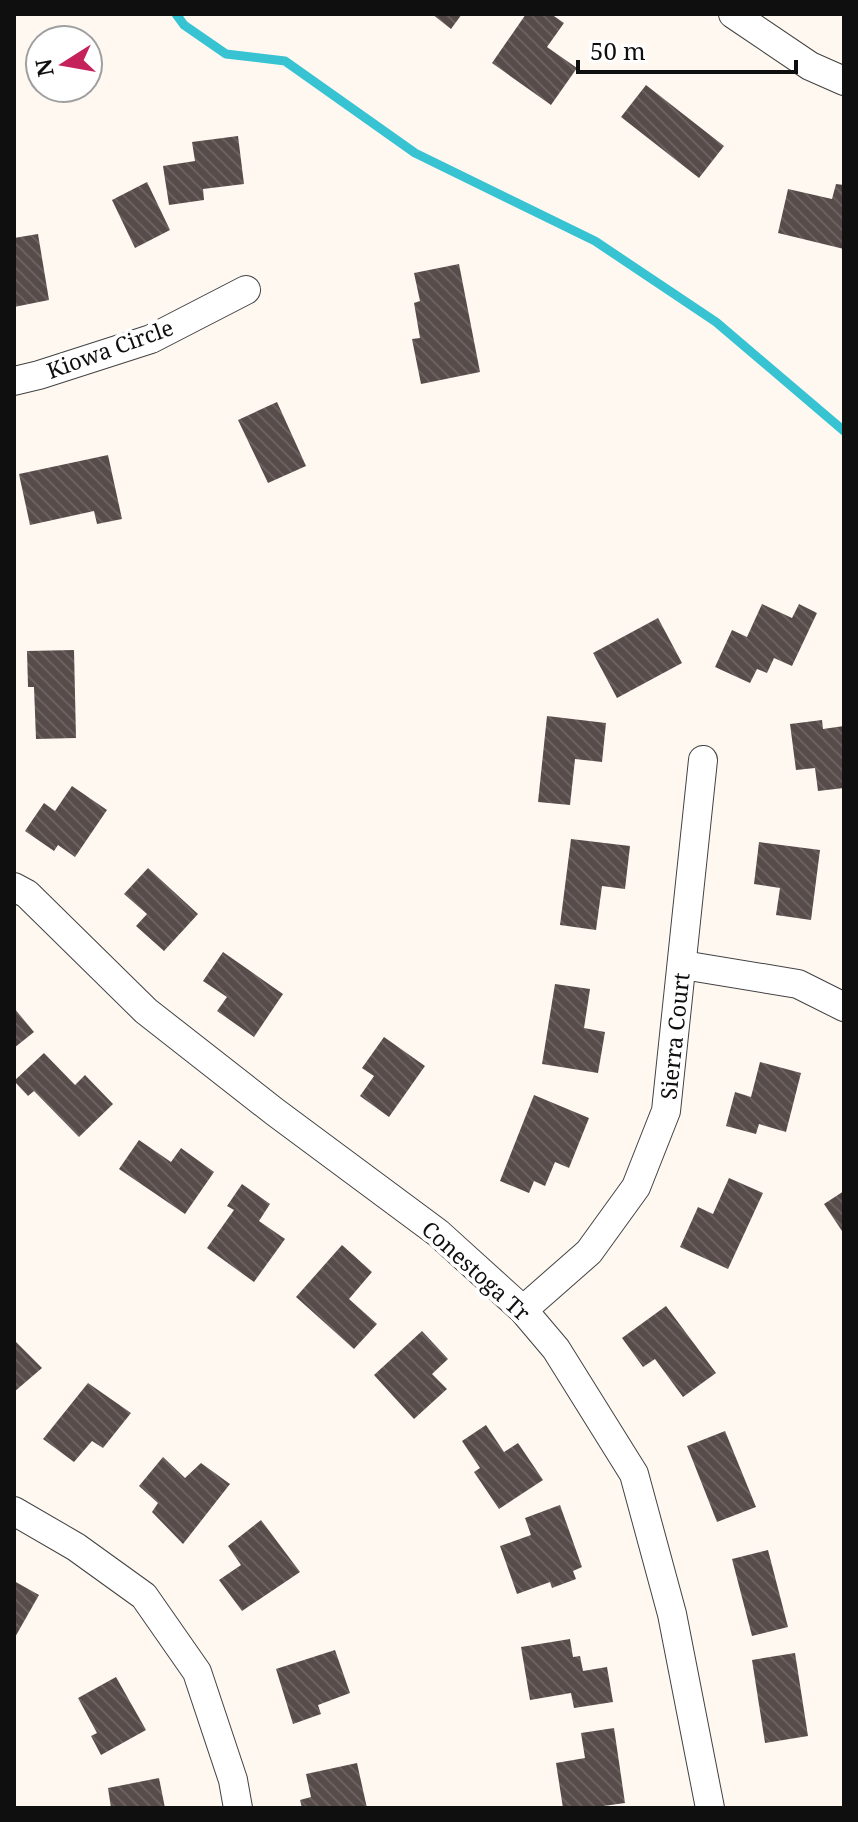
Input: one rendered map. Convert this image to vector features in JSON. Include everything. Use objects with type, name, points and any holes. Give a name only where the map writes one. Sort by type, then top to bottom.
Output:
[{"type":"street","points":[[733,14],[810,66],[844,81]]},
{"type":"street","name":"Kiowa Circle","points":[[14,381],[151,339],[246,290]]},
{"type":"street","name":"Sierra Court","points":[[523,1310],[589,1252],[636,1187],[666,1111],[703,760]]},
{"type":"street","name":"Conestoga Tr","points":[[14,887],[27,894],[146,1011],[438,1233],[523,1310],[556,1349],[634,1474],[672,1614],[710,1808]]},
{"type":"street","points":[[683,965],[798,984],[844,1007]]},
{"type":"street","points":[[14,1511],[76,1547],[144,1596],[197,1672],[233,1780],[238,1808]]},
{"type":"building","points":[[432,14],[462,14],[451,29]]},
{"type":"building","points":[[526,14],[551,14],[564,23],[547,47],[577,68],[551,105],[492,63]]},
{"type":"building","points":[[646,85],[724,146],[699,178],[621,117]]},
{"type":"building","points":[[238,136],[244,184],[203,189],[204,200],[169,205],[163,166],[195,161],[192,142]]},
{"type":"building","points":[[147,182],[170,230],[135,248],[112,200]]},
{"type":"building","points":[[836,184],[844,185],[844,249],[778,233],[788,189],[832,199]]},
{"type":"building","points":[[38,234],[49,300],[14,307],[14,238]]},
{"type":"building","points":[[459,264],[480,372],[421,384],[412,339],[420,338],[414,303],[420,301],[414,273]]},
{"type":"building","points":[[277,402],[306,466],[268,483],[238,420]]},
{"type":"building","points":[[108,455],[122,519],[97,524],[94,511],[30,525],[19,474]]},
{"type":"building","points":[[762,604],[792,618],[799,604],[817,613],[792,666],[774,658],[767,673],[757,669],[750,683],[715,667],[732,630],[747,637]]},
{"type":"building","points":[[658,618],[682,663],[617,698],[593,653]]},
{"type":"building","points":[[74,650],[76,738],[36,739],[34,687],[28,687],[27,651]]},
{"type":"building","points":[[547,716],[606,723],[602,762],[575,759],[570,805],[538,802]]},
{"type":"building","points":[[822,720],[823,729],[844,726],[844,788],[818,791],[815,768],[796,770],[790,724]]},
{"type":"building","points":[[72,786],[107,810],[75,857],[58,845],[54,851],[25,831],[44,803],[55,811]]},
{"type":"building","points":[[571,839],[630,846],[625,889],[602,886],[596,930],[560,925]]},
{"type":"building","points":[[759,842],[820,850],[811,920],[776,915],[780,888],[754,884]]},
{"type":"building","points":[[148,868],[198,914],[164,951],[136,926],[147,914],[124,894]]},
{"type":"building","points":[[223,952],[283,994],[254,1037],[217,1011],[227,997],[203,981]]},
{"type":"building","points":[[555,984],[590,989],[584,1028],[605,1032],[598,1073],[542,1064]]},
{"type":"building","points":[[14,1008],[34,1032],[14,1048]]},
{"type":"building","points":[[384,1037],[425,1066],[389,1117],[360,1096],[374,1076],[362,1068]]},
{"type":"building","points":[[44,1053],[75,1085],[85,1075],[113,1104],[79,1137],[34,1091],[28,1096],[14,1081]]},
{"type":"building","points":[[760,1062],[801,1073],[786,1132],[759,1124],[756,1134],[726,1126],[735,1092],[751,1097]]},
{"type":"building","points":[[534,1095],[589,1118],[569,1168],[555,1162],[545,1186],[534,1181],[529,1193],[500,1181]]},
{"type":"building","points":[[139,1140],[171,1162],[181,1148],[214,1172],[185,1214],[119,1169]]},
{"type":"building","points":[[729,1178],[763,1193],[728,1269],[680,1247],[698,1207],[713,1214]]},
{"type":"building","points":[[242,1184],[270,1204],[259,1221],[285,1239],[254,1282],[207,1248],[234,1210],[227,1206]]},
{"type":"building","points":[[844,1191],[844,1234],[824,1204]]},
{"type":"building","points":[[342,1245],[372,1272],[349,1299],[377,1324],[354,1349],[296,1297]]},
{"type":"building","points":[[666,1306],[716,1373],[683,1397],[655,1359],[643,1367],[622,1338]]},
{"type":"building","points":[[422,1331],[448,1359],[432,1374],[447,1389],[414,1419],[374,1375]]},
{"type":"building","points":[[14,1340],[42,1368],[14,1392]]},
{"type":"building","points":[[88,1383],[131,1413],[103,1448],[92,1441],[74,1462],[43,1439]]},
{"type":"building","points":[[486,1425],[504,1452],[518,1443],[543,1480],[499,1509],[474,1472],[480,1468],[462,1441]]},
{"type":"building","points":[[725,1431],[756,1507],[717,1522],[687,1446]]},
{"type":"building","points":[[163,1457],[185,1478],[201,1463],[230,1484],[183,1544],[152,1512],[158,1503],[139,1486]]},
{"type":"building","points":[[560,1505],[582,1567],[573,1571],[576,1579],[552,1588],[550,1582],[517,1594],[500,1546],[531,1535],[525,1518]]},
{"type":"building","points":[[261,1520],[300,1572],[242,1611],[219,1580],[241,1565],[228,1546]]},
{"type":"building","points":[[768,1550],[788,1627],[752,1636],[732,1559]]},
{"type":"building","points":[[14,1581],[39,1595],[14,1639]]},
{"type":"building","points":[[570,1639],[573,1657],[580,1656],[583,1671],[607,1667],[613,1702],[574,1708],[571,1693],[530,1700],[521,1647]]},
{"type":"building","points":[[335,1650],[350,1693],[318,1705],[321,1714],[293,1724],[276,1669]]},
{"type":"building","points":[[795,1653],[808,1736],[765,1743],[752,1660]]},
{"type":"building","points":[[116,1677],[146,1730],[101,1755],[91,1736],[97,1733],[78,1698]]},
{"type":"building","points":[[614,1728],[625,1803],[563,1808],[556,1763],[585,1758],[581,1733]]},
{"type":"building","points":[[357,1763],[367,1808],[302,1808],[300,1800],[311,1797],[306,1774]]},
{"type":"building","points":[[159,1778],[165,1808],[111,1808],[108,1788]]},
{"type":"waterway","points":[[176,14],[184,25],[226,54],[285,61],[415,153],[595,241],[716,322],[844,431]]}]
